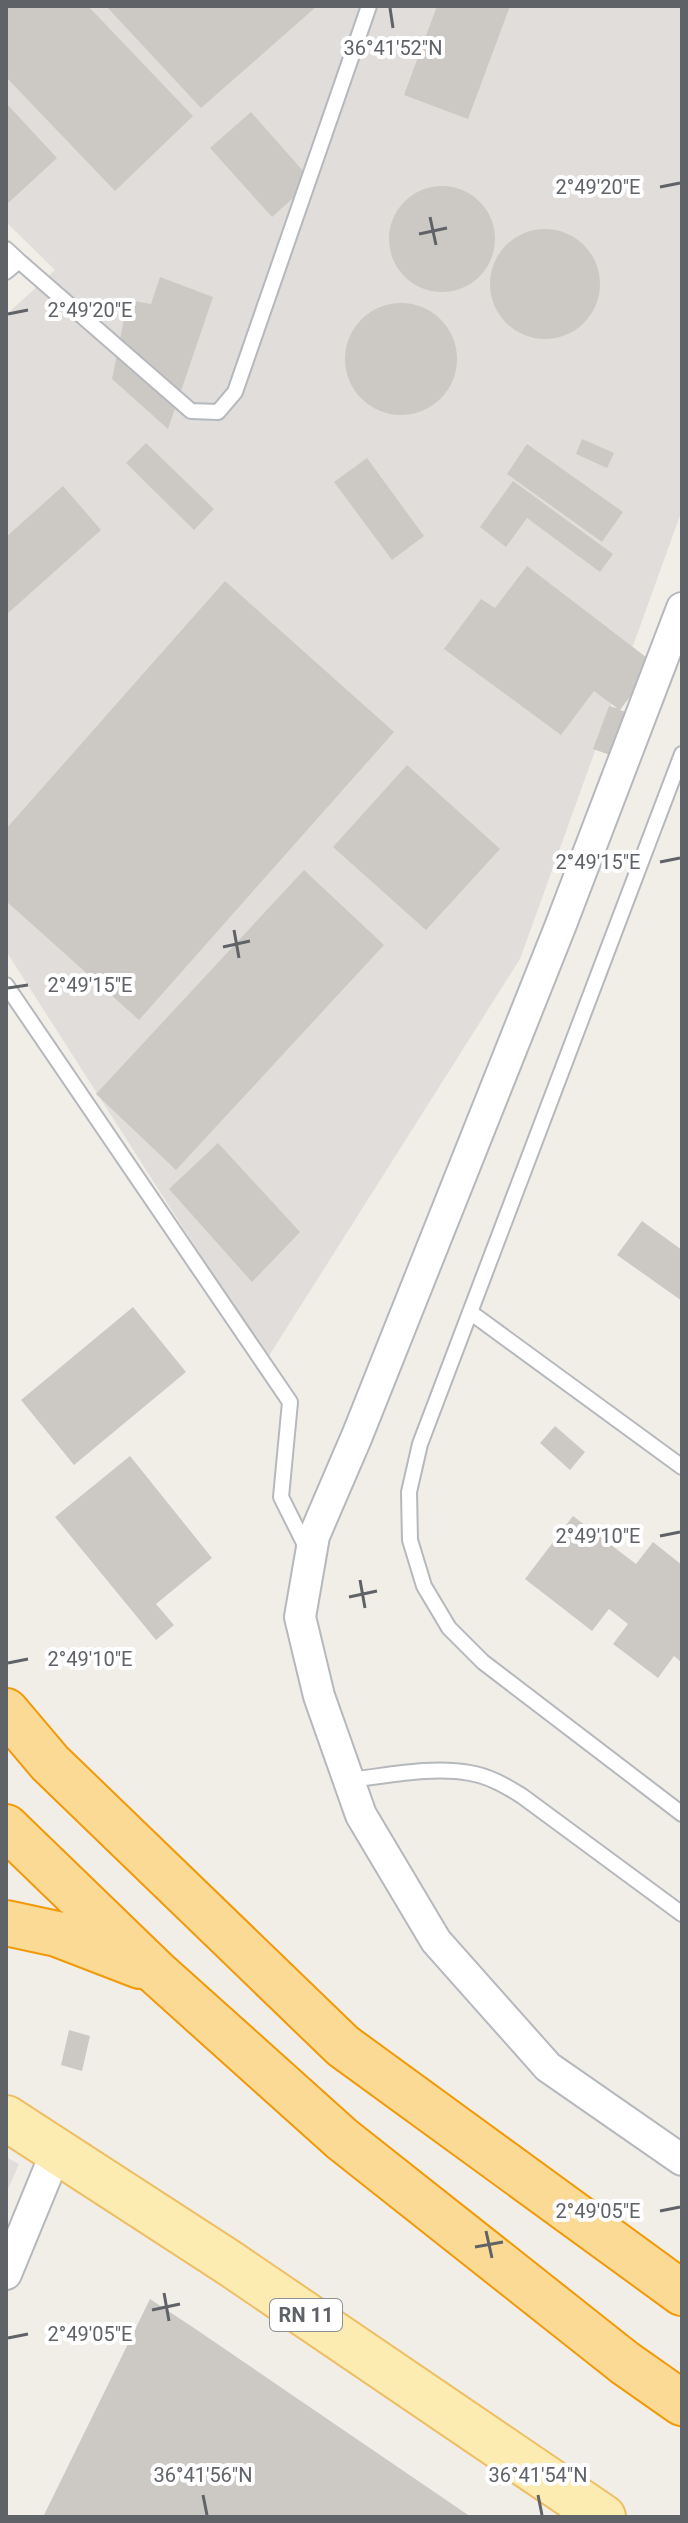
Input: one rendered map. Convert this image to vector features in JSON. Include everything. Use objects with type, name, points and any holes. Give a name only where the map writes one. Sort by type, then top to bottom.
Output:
[{"type":"highway","points":[[6,1711],[50,1763],[343,2046],[682,2293]]},
{"type":"highway","points":[[6,1827],[156,1972],[342,2139],[625,2363],[682,2403]]},
{"type":"highway","points":[[6,1923],[57,1934],[156,1972]]},
{"type":"main road","name":"RN 11","points":[[6,2118],[228,2262],[603,2517]]},
{"type":"street","points":[[682,608],[560,927],[357,1436],[314,1536],[300,1617],[319,1696],[361,1815],[436,1941],[548,2067],[682,2160]]},
{"type":"street","points":[[6,2274],[57,2150]]},
{"type":"lane","points":[[6,249],[191,411],[218,412],[235,392],[369,6]]},
{"type":"lane","points":[[6,272],[19,261]]},
{"type":"lane","points":[[682,754],[676,786],[420,1444],[409,1492],[410,1540],[424,1586],[449,1628],[483,1662],[682,1814]]},
{"type":"lane","points":[[6,985],[290,1402],[281,1497],[310,1556]]},
{"type":"lane","points":[[470,1312],[682,1467]]},
{"type":"lane","points":[[348,1780],[446,1771],[472,1773],[498,1781],[682,1914]]},
{"type":"shaded area","points":[[6,6],[682,6],[682,510],[520,959],[267,1359],[6,951],[6,315],[55,270],[6,222]]},
{"type":"shaded area","points":[[6,2157],[19,2164],[6,2194]]},
{"type":"building","points":[[6,6],[88,6],[193,116],[115,191],[6,77]]},
{"type":"building","points":[[106,6],[317,6],[201,108]]},
{"type":"building","points":[[437,6],[510,6],[468,119],[404,95]]},
{"type":"building","points":[[6,103],[57,158],[6,205]]},
{"type":"building","points":[[251,112],[312,181],[272,217],[210,148]]},
{"type":"building","points":[[442,186],[462,190],[479,202],[491,219],[495,239],[491,259],[479,276],[462,288],[442,292],[422,288],[405,276],[393,259],[389,239],[393,219],[405,202],[422,190]]},
{"type":"building","points":[[545,229],[566,233],[584,245],[596,263],[600,284],[596,305],[584,323],[566,335],[545,339],[524,335],[506,323],[494,305],[490,284],[494,263],[506,245],[524,233]]},
{"type":"building","points":[[160,277],[213,297],[168,429],[112,379],[128,300],[151,304]]},
{"type":"building","points":[[401,303],[422,308],[440,320],[452,338],[457,359],[452,380],[440,398],[422,410],[401,415],[380,410],[362,398],[350,380],[345,359],[350,338],[362,320],[380,308]]},
{"type":"building","points":[[582,439],[614,453],[607,468],[576,454]]},
{"type":"building","points":[[146,443],[214,509],[194,530],[126,463]]},
{"type":"building","points":[[527,444],[623,512],[602,542],[507,474]]},
{"type":"building","points":[[367,458],[424,536],[392,560],[334,482]]},
{"type":"building","points":[[513,481],[613,554],[600,572],[527,518],[506,547],[480,527]]},
{"type":"building","points":[[63,486],[101,530],[6,615],[6,537]]},
{"type":"building","points":[[527,566],[655,664],[620,710],[626,712],[610,755],[593,749],[609,706],[617,708],[594,691],[561,735],[444,649],[481,599],[495,608]]},
{"type":"building","points":[[225,581],[394,732],[139,1020],[6,901],[6,829]]},
{"type":"building","points":[[407,765],[500,849],[426,930],[333,847]]},
{"type":"building","points":[[304,870],[384,945],[176,1170],[96,1094]]},
{"type":"building","points":[[218,1143],[300,1232],[252,1282],[169,1189]]},
{"type":"building","points":[[642,1221],[682,1250],[682,1301],[617,1255]]},
{"type":"building","points":[[133,1307],[186,1372],[74,1465],[21,1400]]},
{"type":"building","points":[[555,1426],[585,1452],[570,1470],[540,1443]]},
{"type":"building","points":[[130,1456],[212,1558],[156,1604],[174,1625],[156,1640],[55,1517]]},
{"type":"building","points":[[573,1516],[636,1564],[653,1542],[682,1565],[682,1663],[674,1656],[658,1678],[613,1644],[628,1624],[609,1609],[592,1631],[525,1579]]},
{"type":"building","points":[[69,2030],[90,2036],[82,2071],[61,2065]]},
{"type":"building","points":[[150,2299],[194,2328],[471,2517],[43,2517]]}]
